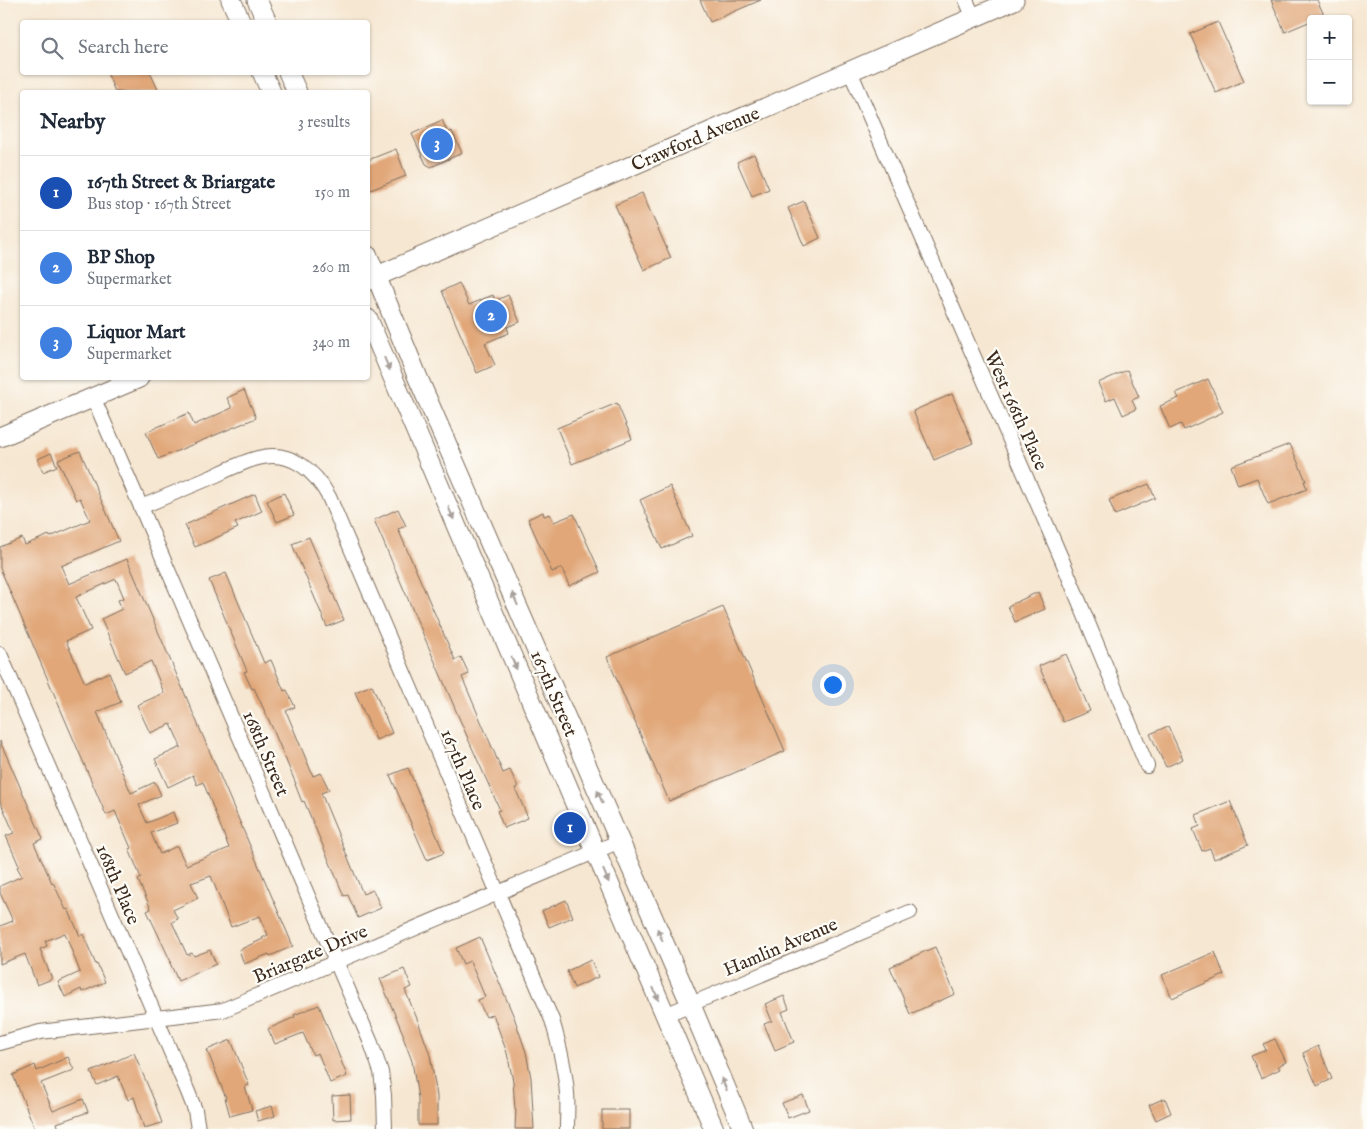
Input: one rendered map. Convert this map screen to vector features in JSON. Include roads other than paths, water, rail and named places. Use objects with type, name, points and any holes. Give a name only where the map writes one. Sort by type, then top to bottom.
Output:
[{"type":"main road","points":[[231,0],[240,20]]},
{"type":"main road","points":[[257,0],[266,20]]},
{"type":"main road","name":"Crawford Avenue","points":[[372,278],[1014,0]]},
{"type":"main road","points":[[263,75],[270,90]]},
{"type":"main road","points":[[289,75],[295,90]]},
{"type":"main road","name":"167th Street","points":[[372,278],[418,378],[620,841],[742,1129]]},
{"type":"main road","name":"167th Street","points":[[370,324],[714,1129]]},
{"type":"main road","points":[[0,437],[134,380]]},
{"type":"street","points":[[966,0],[974,18]]},
{"type":"street","name":"West 166th Place","points":[[850,71],[1062,560],[1147,766]]},
{"type":"street","name":"168th Street","points":[[93,397],[371,1042],[381,1072],[384,1095],[384,1129]]},
{"type":"street","name":"167th Place","points":[[142,507],[260,457],[272,456],[293,460],[304,466],[315,476],[329,497],[544,1002],[558,1040],[565,1071],[567,1129]]},
{"type":"street","name":"168th Place","points":[[0,654],[188,1092],[195,1110],[198,1129]]},
{"type":"street","name":"Briargate Drive","points":[[0,1043],[40,1032],[223,1010],[620,841]]},
{"type":"street","name":"Hamlin Avenue","points":[[665,1016],[910,912]]},
{"type":"place","name":"Liquor Mart","points":[[437,144]]},
{"type":"place","name":"BP Shop","points":[[491,316]]},
{"type":"place","name":"167th Street & Briargate","points":[[570,828]]}]
